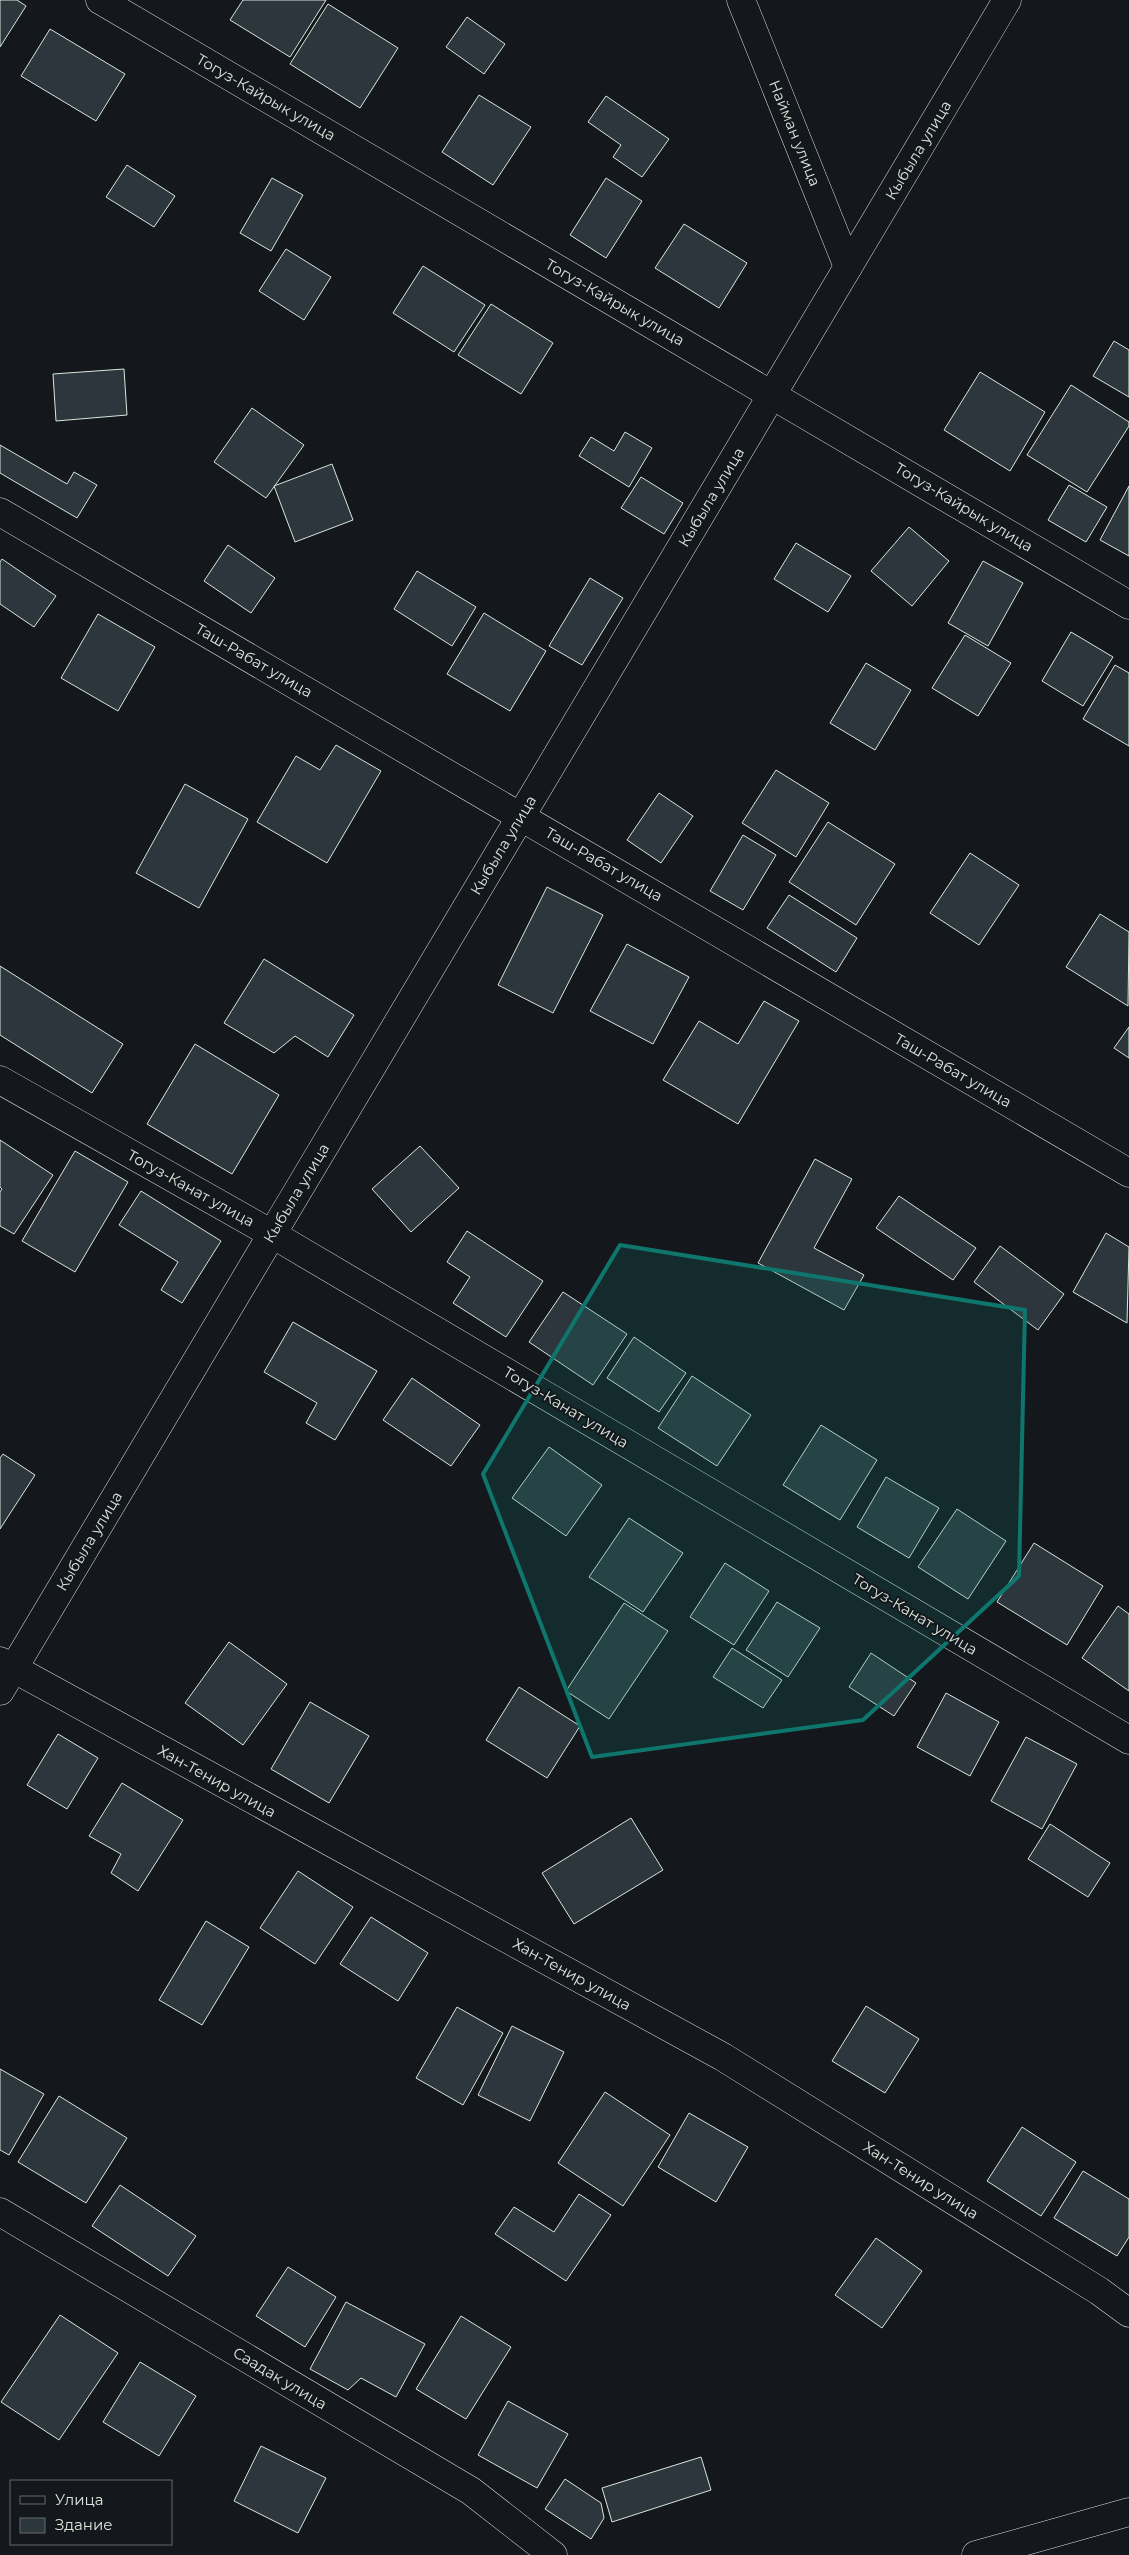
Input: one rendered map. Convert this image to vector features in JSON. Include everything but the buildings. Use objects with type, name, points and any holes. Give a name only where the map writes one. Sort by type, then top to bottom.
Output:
[{"type":"street","name":"Тогуз-Кайрык улица","points":[[100,0],[1129,605]]},
{"type":"street","name":"Найман улица","points":[[742,0],[848,267]]},
{"type":"street","name":"Кыбыла улица","points":[[4,1674],[272,1234],[1007,0]]},
{"type":"street","name":"Таш-Рабат улица","points":[[0,512],[1129,1173]]},
{"type":"street","name":"Тогуз-Канат улица","points":[[0,1080],[272,1234],[1129,1740]]},
{"type":"street","name":"Хан-Тенир улица","points":[[4,1674],[723,2057],[1099,2291],[1129,2313]]},
{"type":"street","name":"Саадак улица","points":[[0,2212],[472,2491],[553,2555]]},
{"type":"street","points":[[976,2555],[1129,2512]]},
{"type":"highlighted area","points":[[620,1245],[1025,1310],[1019,1576],[863,1720],[592,1757],[483,1474]]}]
